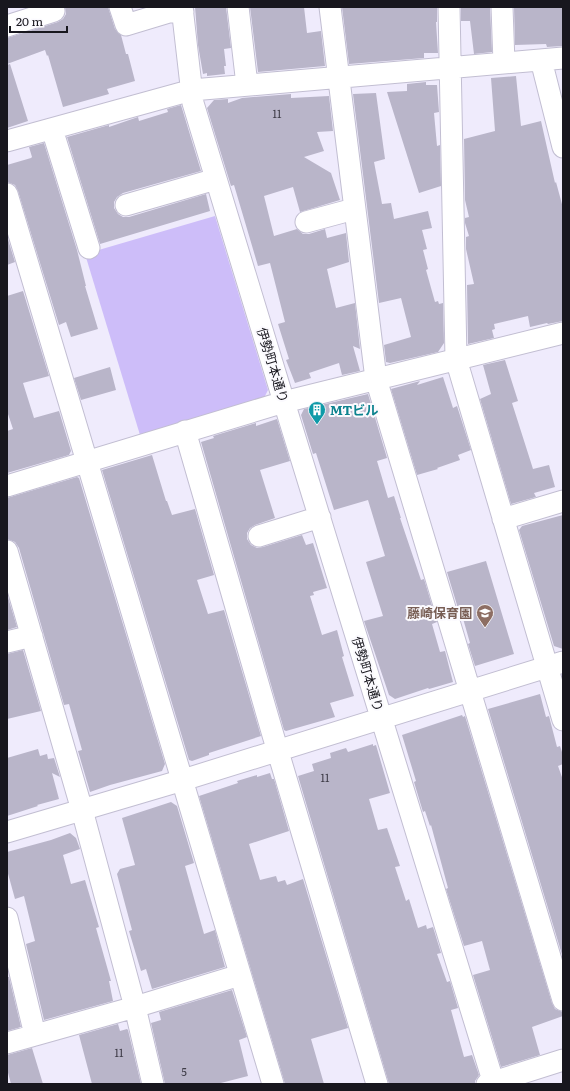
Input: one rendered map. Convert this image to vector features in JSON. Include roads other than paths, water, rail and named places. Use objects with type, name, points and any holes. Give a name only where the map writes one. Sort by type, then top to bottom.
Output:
[{"type":"street","points":[[120,7],[126,25],[182,9]]},
{"type":"street","points":[[238,7],[246,85]]},
{"type":"street","points":[[330,7],[376,378],[563,1000]]},
{"type":"street","points":[[449,7],[456,359],[503,519],[555,665],[563,720]]},
{"type":"street","points":[[502,7],[504,63]]},
{"type":"street","name":"伊勢町本通り","points":[[182,9],[193,103],[382,718],[491,1083]]},
{"type":"street","points":[[7,26],[54,11]]},
{"type":"street","points":[[7,141],[192,90],[563,58]]},
{"type":"street","points":[[542,60],[563,147]]},
{"type":"street","points":[[52,128],[89,248]]},
{"type":"street","points":[[126,205],[216,179]]},
{"type":"street","points":[[7,194],[183,780],[272,1084]]},
{"type":"street","points":[[306,222],[354,209]]},
{"type":"street","points":[[7,486],[284,402],[376,378],[563,333]]},
{"type":"street","points":[[185,431],[377,1084]]},
{"type":"street","points":[[503,519],[563,501]]},
{"type":"street","points":[[258,536],[320,517]]},
{"type":"street","points":[[7,551],[82,810],[135,1007],[153,1084]]},
{"type":"street","points":[[7,642],[32,636]]},
{"type":"street","points":[[7,832],[183,780],[555,665]]},
{"type":"street","points":[[7,918],[35,1035]]},
{"type":"street","points":[[7,1043],[135,1007],[240,975]]},
{"type":"street","points":[[491,1083],[563,1060]]},
{"type":"place","name":"MTビル","points":[[317,425]]},
{"type":"place","name":"藤崎保育園","points":[[485,628]]}]
